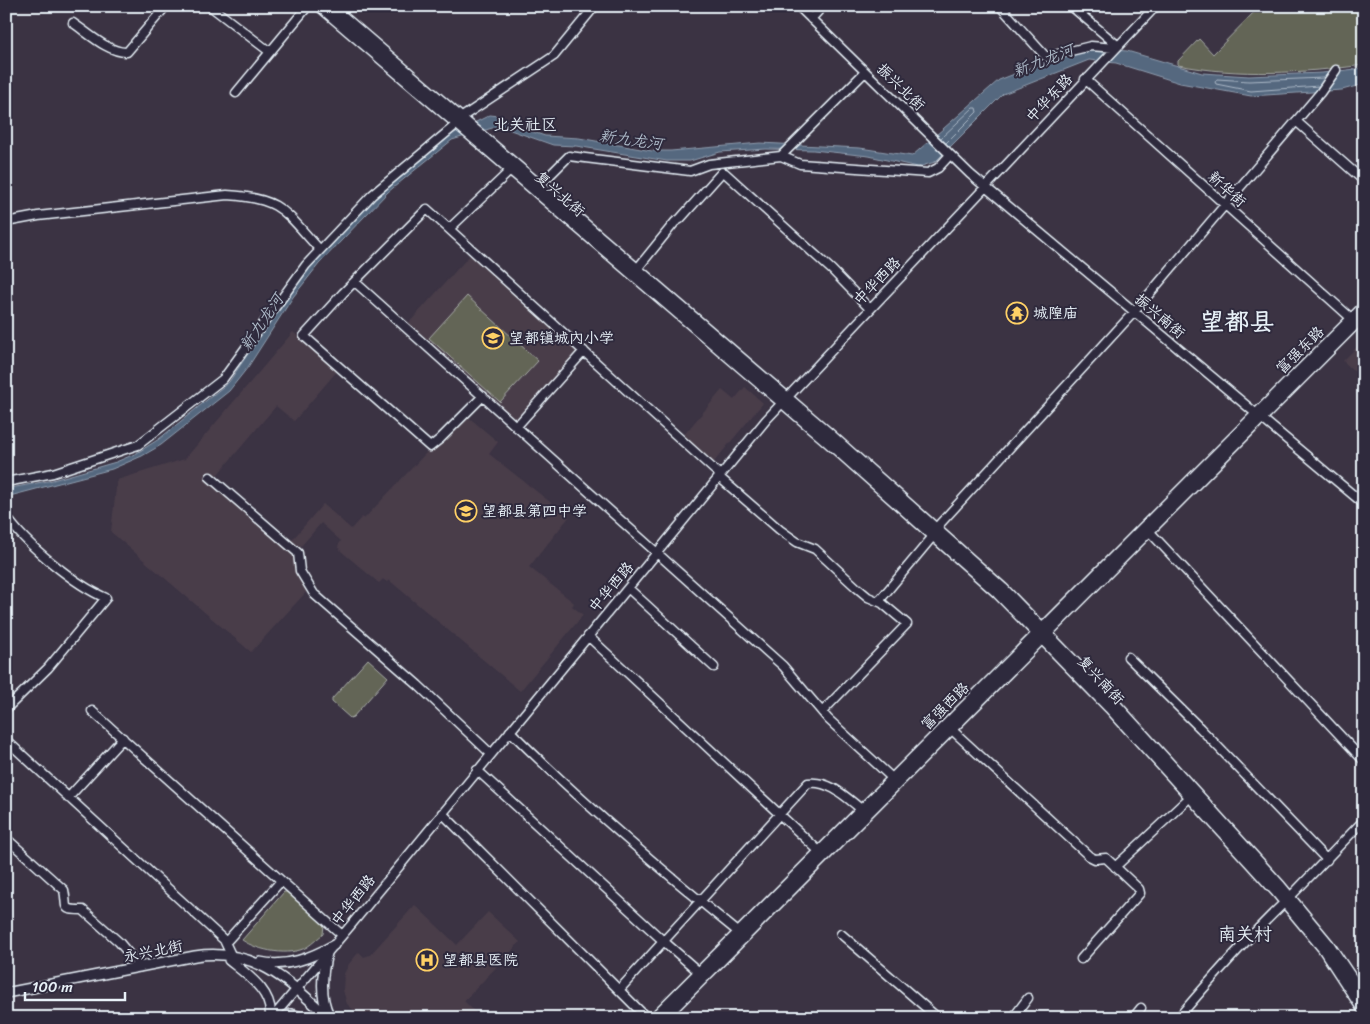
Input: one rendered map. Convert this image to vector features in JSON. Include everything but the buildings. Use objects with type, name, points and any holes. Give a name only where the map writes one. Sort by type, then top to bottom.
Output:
[{"type":"main road","name":"复兴北街","points":[[319,6],[461,122]]},
{"type":"main road","name":"复兴北街","points":[[332,6],[477,136],[540,185],[638,269],[784,400]]},
{"type":"main road","name":"复兴北街","points":[[477,136],[511,170],[784,400]]},
{"type":"main road","name":"富强东路","points":[[1258,416],[1364,306]]},
{"type":"main road","name":"富强东路","points":[[1258,416],[1364,316]]},
{"type":"main road","name":"复兴南街","points":[[784,400],[935,531],[1042,633],[1148,739],[1287,899],[1323,948],[1364,1012]]},
{"type":"main road","name":"富强西路","points":[[653,1018],[892,778],[1150,530],[1258,416]]},
{"type":"main road","name":"富强西路","points":[[664,1018],[951,730],[1042,633],[1258,416]]},
{"type":"main road","name":"复兴南街","points":[[1042,633],[1190,797],[1330,944],[1364,996]]},
{"type":"main road","points":[[247,959],[279,965],[311,957],[330,949]]},
{"type":"main road","points":[[330,949],[322,991],[330,1018]]},
{"type":"main road","name":"永兴北街","points":[[6,993],[212,953],[247,959],[282,976],[295,991]]},
{"type":"main road","name":"永兴北街","points":[[6,1000],[230,957],[295,991]]},
{"type":"main road","points":[[230,957],[264,992],[271,1018]]},
{"type":"main road","points":[[295,991],[330,1018]]},
{"type":"main road","points":[[295,991],[320,1018]]},
{"type":"main road","points":[[278,1018],[291,1014],[304,1018]]},
{"type":"street","points":[[73,23],[108,47],[127,52],[166,6]]},
{"type":"street","points":[[210,6],[270,52]]},
{"type":"street","points":[[236,93],[308,6]]},
{"type":"street","points":[[6,482],[53,473],[130,448],[146,439],[229,373],[292,283],[320,250],[384,183],[461,122],[554,56],[595,6]]},
{"type":"street","name":"振兴北街","points":[[798,6],[985,187]]},
{"type":"street","points":[[811,19],[823,6]]},
{"type":"street","points":[[1071,6],[1115,48]]},
{"type":"street","name":"中华东路","points":[[985,187],[1156,6]]},
{"type":"street","points":[[1005,8],[1046,57],[1090,46],[1115,48]]},
{"type":"street","points":[[879,601],[935,531],[1134,312],[1296,121],[1336,70]]},
{"type":"street","points":[[540,185],[569,156],[690,171],[709,164],[783,154],[865,72]]},
{"type":"street","name":"新华街","points":[[1085,80],[1351,318]]},
{"type":"street","points":[[1296,121],[1364,181]]},
{"type":"street","points":[[783,154],[800,164],[928,172],[938,168],[949,154]]},
{"type":"street","points":[[448,229],[511,170]]},
{"type":"street","points":[[638,269],[675,222],[680,219],[722,172],[832,270],[870,309]]},
{"type":"street","name":"中华西路","points":[[271,1018],[342,935],[784,400],[985,187]]},
{"type":"street","name":"振兴南街","points":[[985,187],[1364,504]]},
{"type":"street","points":[[6,222],[38,216],[191,201],[227,195],[243,196],[279,206],[320,250]]},
{"type":"street","points":[[483,396],[430,447],[304,336],[428,209],[780,530],[797,542],[815,549],[856,587],[879,601],[908,624],[822,712]]},
{"type":"street","points":[[355,282],[782,666],[822,712],[892,778]]},
{"type":"street","points":[[516,427],[584,351]]},
{"type":"street","points":[[210,477],[298,553],[300,570],[314,594],[418,685],[490,754]]},
{"type":"street","points":[[6,516],[16,530],[78,584],[106,598],[42,674],[6,709]]},
{"type":"street","points":[[1150,530],[1364,761]]},
{"type":"street","points":[[628,588],[714,667]]},
{"type":"street","points":[[588,636],[640,687],[779,813],[819,852]]},
{"type":"street","points":[[1128,657],[1200,728],[1326,860]]},
{"type":"street","points":[[92,711],[342,935]]},
{"type":"street","points":[[951,730],[1089,856],[1095,859],[1106,858],[1139,889],[1140,894],[1081,959]]},
{"type":"street","points":[[510,731],[574,794],[738,932]]},
{"type":"street","points":[[68,798],[123,738]]},
{"type":"street","points":[[6,740],[226,942],[230,957]]},
{"type":"street","points":[[477,770],[699,972]]},
{"type":"street","points":[[620,990],[699,900],[808,782],[818,782],[839,792],[861,809]]},
{"type":"street","points":[[1115,867],[1190,797]]},
{"type":"street","points":[[442,813],[647,1018]]},
{"type":"street","points":[[1178,1018],[1235,956],[1247,938],[1364,820]]},
{"type":"street","points":[[6,838],[64,890],[63,902],[67,908],[73,911],[84,910],[119,942],[140,967]]},
{"type":"street","points":[[226,942],[281,880]]},
{"type":"street","points":[[841,934],[938,1018]]},
{"type":"street","points":[[1013,1018],[1028,998]]},
{"type":"street","points":[[1133,1018],[1141,1008]]},
{"type":"shaded area","name":"望都镇城内小学","points":[[471,254],[579,351],[516,421],[408,324]]},
{"type":"shaded area","name":"望都县第四中学","points":[[293,332],[338,370],[294,421],[276,406],[212,481],[287,546],[323,504],[351,529],[362,517],[364,519],[427,452],[445,439],[467,416],[498,442],[489,454],[569,517],[529,567],[574,603],[572,606],[583,615],[520,691],[389,580],[387,582],[383,579],[379,583],[341,551],[338,546],[341,541],[321,523],[295,553],[295,570],[307,591],[251,652],[111,532],[117,480],[185,459]]},
{"type":"shaded area","points":[[1364,340],[1364,380],[1343,361]]},
{"type":"shaded area","points":[[745,387],[763,403],[713,463],[683,436],[722,390],[734,400]]},
{"type":"shaded area","name":"望都县医院","points":[[415,905],[457,945],[488,912],[520,942],[464,1001],[481,1018],[363,1018],[347,1004],[343,990],[344,974],[349,964],[359,952],[364,957],[370,955]]},
{"type":"green space","points":[[1260,6],[1364,6],[1364,65],[1294,72],[1248,72],[1201,69],[1178,65],[1178,61],[1199,39],[1213,54]]},
{"type":"green space","points":[[467,296],[538,361],[500,402],[429,338]]},
{"type":"green space","points":[[368,659],[388,677],[353,717],[350,718],[332,702],[332,699]]},
{"type":"green space","points":[[284,892],[288,892],[324,925],[323,934],[307,947],[292,952],[265,950],[242,940]]},
{"type":"water","points":[[1094,49],[1127,51],[1202,73],[1249,76],[1322,73],[1364,68],[1364,84],[1342,90],[1251,96],[1180,83],[1116,63],[1089,60],[1003,94],[935,162],[918,167],[869,156],[813,150],[766,149],[720,152],[690,161],[667,161],[576,146],[553,145],[499,126],[452,140],[388,192],[319,264],[293,297],[248,367],[229,391],[161,445],[142,456],[112,469],[6,497],[6,489],[53,480],[116,462],[137,453],[159,439],[229,382],[297,281],[367,204],[444,138],[490,115],[499,116],[518,127],[545,136],[579,138],[652,151],[760,143],[860,148],[912,156],[999,80],[1056,58]]},
{"type":"place","name":"城隍庙","points":[[1017,313]]},
{"type":"place","name":"望都镇城内小学","points":[[493,338]]},
{"type":"place","name":"望都县第四中学","points":[[466,511]]},
{"type":"place","name":"望都县医院","points":[[427,960]]},
{"type":"district","name":"北关社区","points":[[525,124]]},
{"type":"district","name":"望都县","points":[[1237,321]]},
{"type":"district","name":"南关村","points":[[1245,934]]},
{"type":"water label","name":"新九龙河","points":[[1043,60]]},
{"type":"water label","name":"新九龙河","points":[[631,139]]},
{"type":"water label","name":"新九龙河","points":[[261,322]]}]
